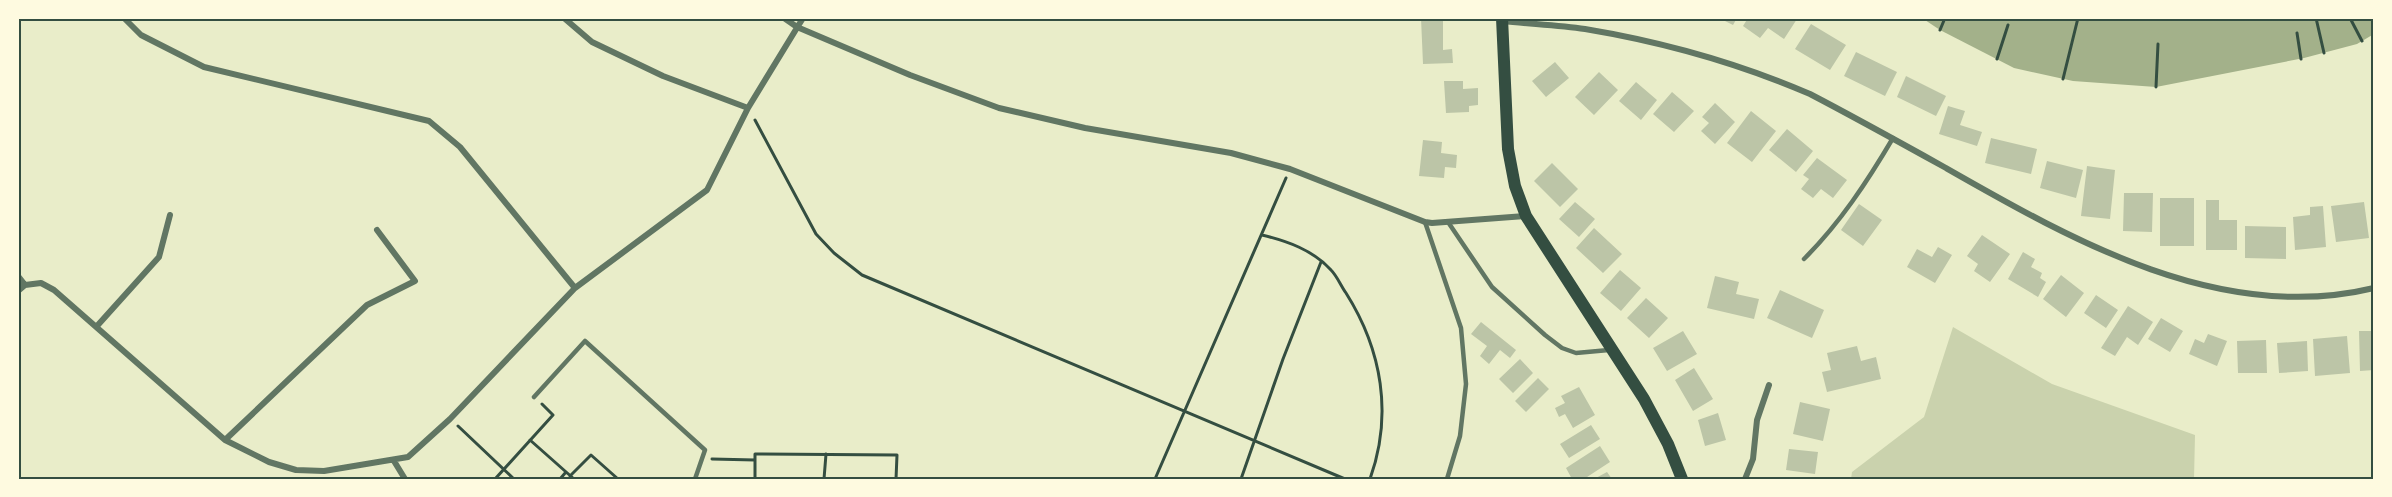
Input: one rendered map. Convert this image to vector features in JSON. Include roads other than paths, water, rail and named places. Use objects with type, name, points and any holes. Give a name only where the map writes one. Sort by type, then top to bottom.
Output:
[{"type":"main road","points":[[1502,20],[1508,149],[1515,186],[1526,216],[1648,406],[1668,444],[1682,479]]},
{"type":"street","points":[[124,18],[141,35],[204,67],[429,121],[459,147],[575,288]]},
{"type":"street","points":[[564,18],[592,42],[663,76],[748,108]]},
{"type":"street","points":[[784,18],[798,27],[910,75],[999,108],[1085,128],[1231,153],[1290,169],[1425,222],[1526,216]]},
{"type":"street","points":[[18,291],[25,285],[41,283],[54,290],[225,440],[269,462],[296,470],[324,471],[408,458],[450,419],[575,288],[707,190],[748,108],[803,18]]},
{"type":"street","points":[[1502,20],[1583,29],[1663,45],[1738,66],[1810,94],[2034,217],[2123,258],[2180,280],[2229,291],[2274,296],[2318,295],[2374,288]]},
{"type":"street","points":[[97,326],[159,256],[170,215]]},
{"type":"street","points":[[225,440],[367,305],[415,281],[377,230]]},
{"type":"street","points":[[18,276],[25,285]]},
{"type":"street","points":[[1746,479],[1753,459],[1757,420],[1769,385]]},
{"type":"street","points":[[394,461],[405,479]]},
{"type":"street","points":[[324,471],[325,479]]},
{"type":"lane","points":[[1804,259],[1841,219],[1893,138]]},
{"type":"lane","points":[[1425,222],[1461,328],[1466,384],[1460,436],[1447,479]]},
{"type":"lane","points":[[1448,222],[1492,287],[1545,335],[1562,348],[1576,353],[1612,349]]},
{"type":"lane","points":[[534,397],[585,341],[705,450],[695,479]]}]
